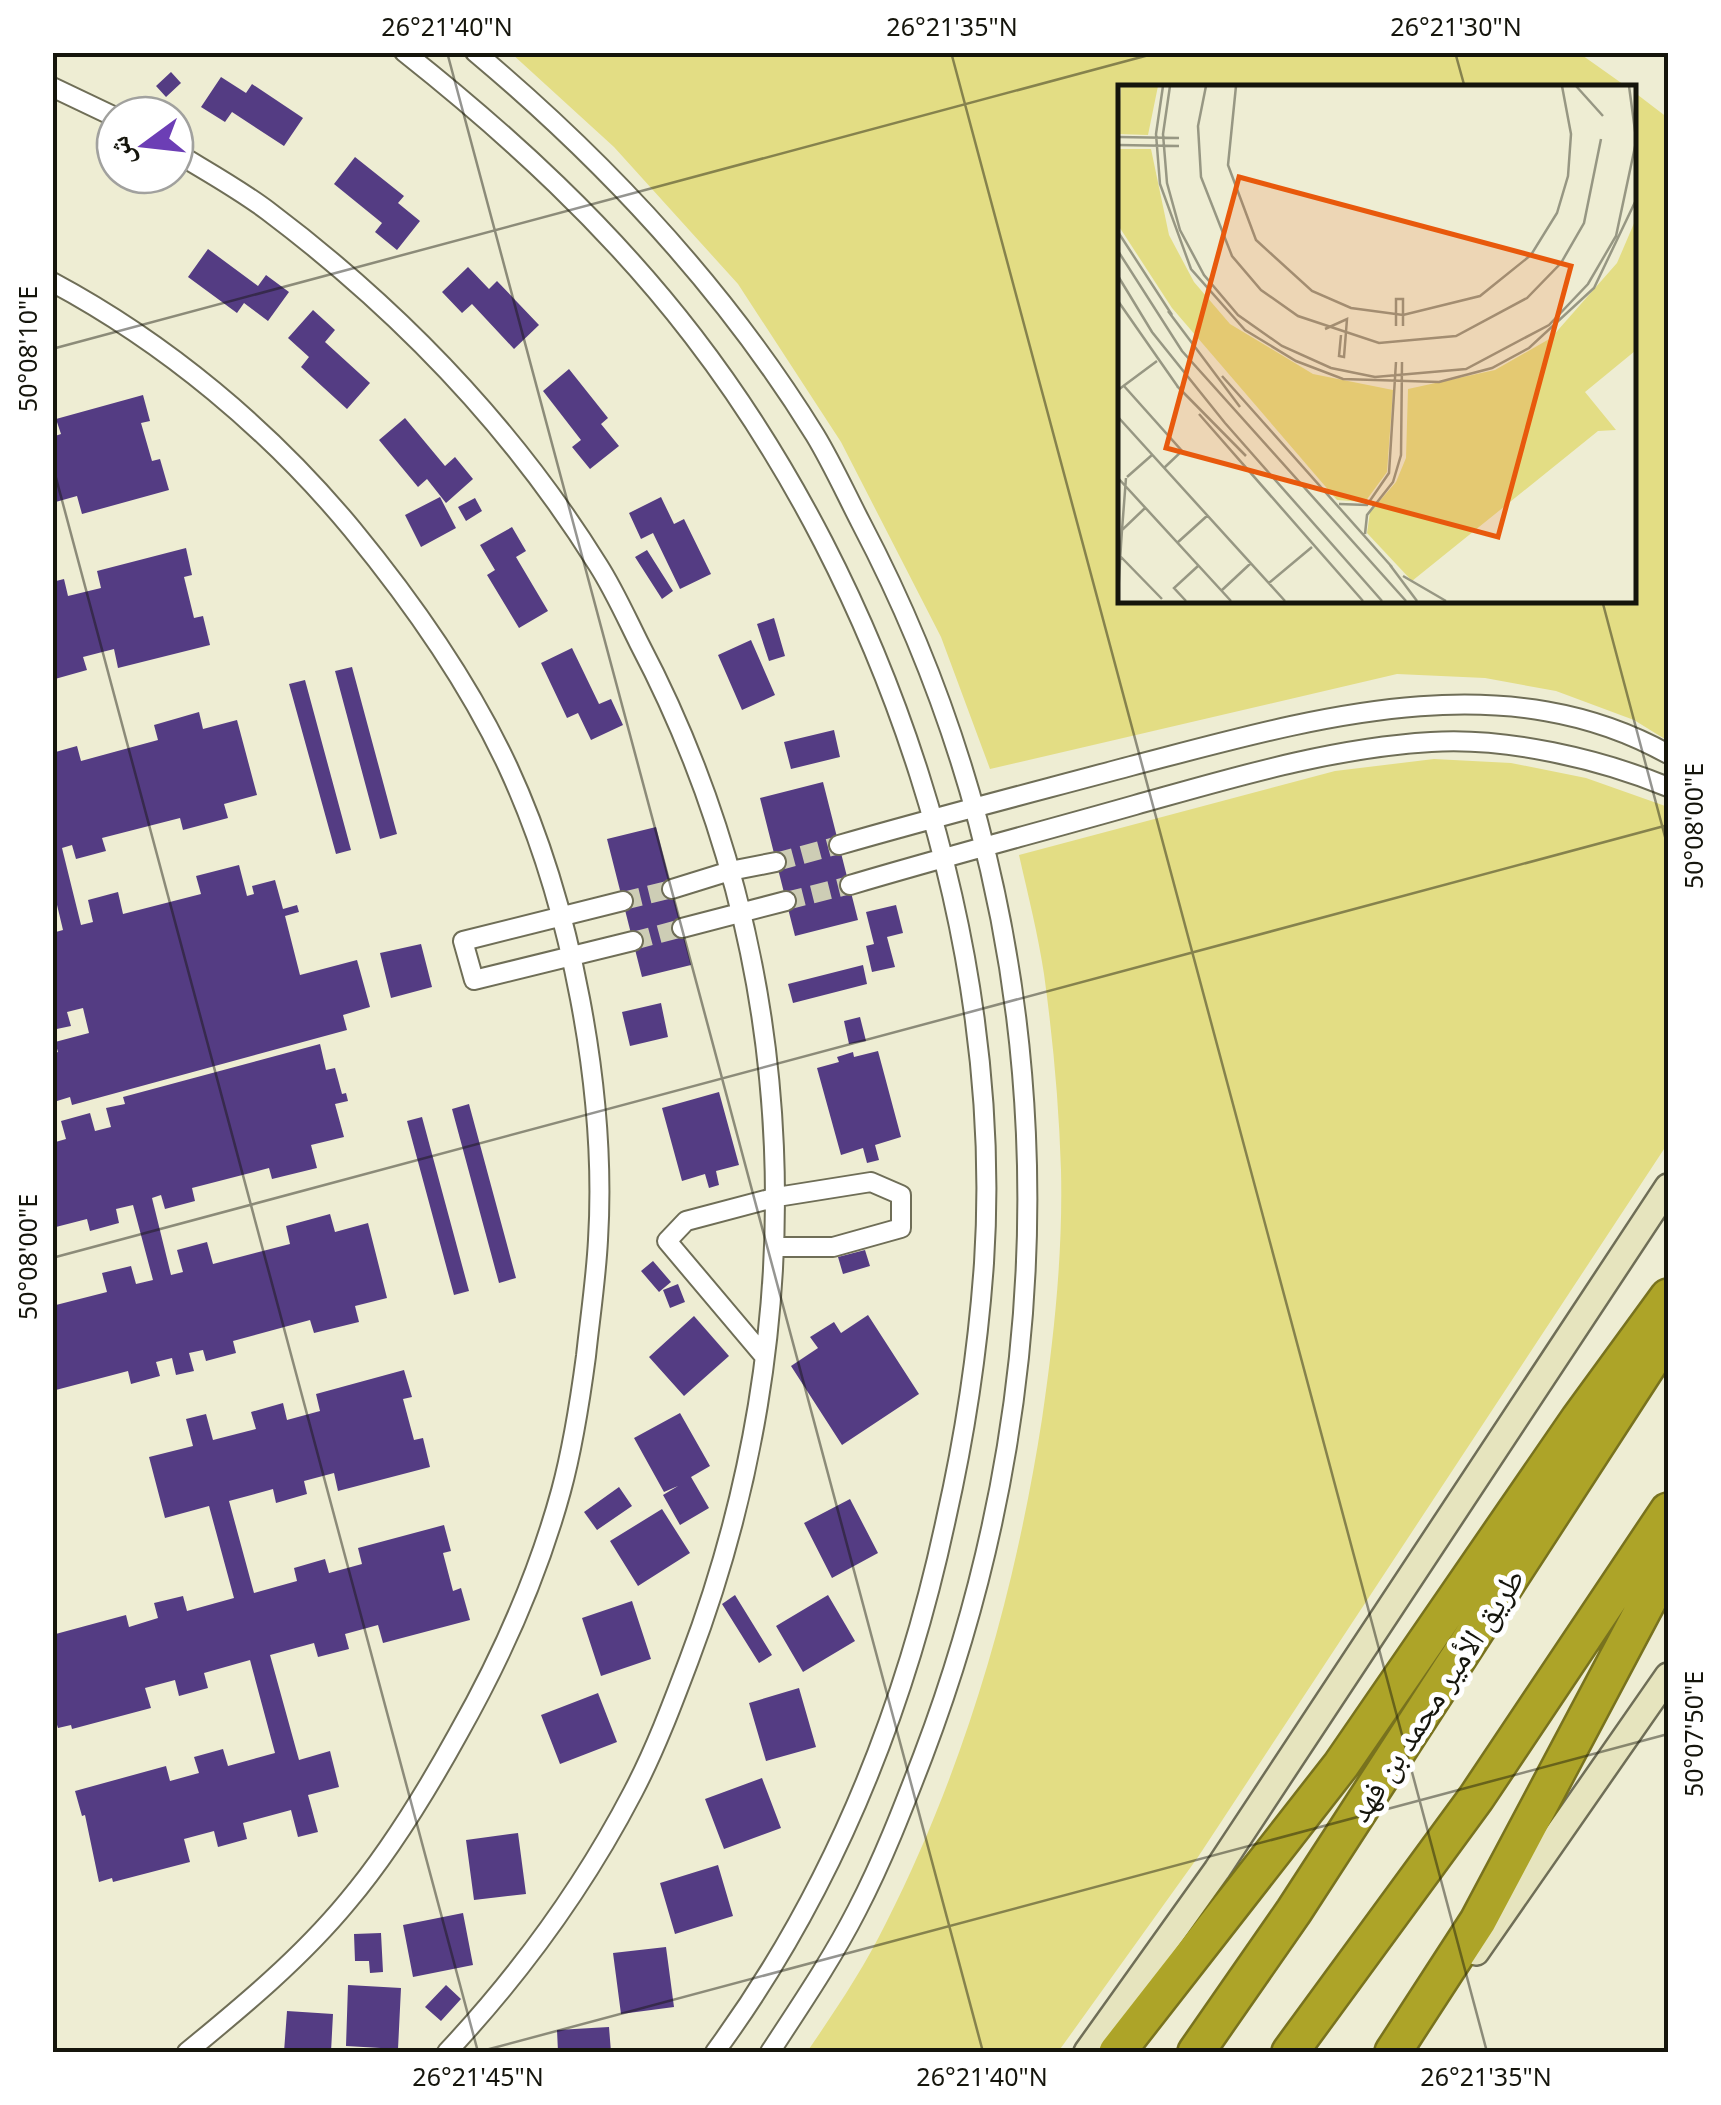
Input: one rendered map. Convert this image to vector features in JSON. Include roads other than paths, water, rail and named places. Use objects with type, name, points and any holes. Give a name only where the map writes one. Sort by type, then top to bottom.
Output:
[{"type":"highway","points":[[1117,2052],[1341,1765],[1579,1419],[1668,1297]]},
{"type":"highway","name":"طريق الأمير محمد بن فهد","points":[[1196,2052],[1294,1911],[1668,1333]]},
{"type":"highway","points":[[1290,2052],[1476,1798],[1668,1510]]},
{"type":"highway","points":[[1393,2052],[1478,1921],[1668,1562]]},
{"type":"main road","points":[[1086,2052],[1217,1870],[1668,1187]]},
{"type":"main road","points":[[1402,2052],[1525,1885],[1668,1676]]},
{"type":"street","points":[[404,52],[521,150],[610,240],[693,336],[767,443],[834,567],[881,668],[932,818],[969,983],[985,1173],[984,1259],[976,1345],[957,1469],[932,1584],[912,1658],[856,1807],[818,1890],[715,2052]]},
{"type":"street","points":[[475,52],[551,117],[643,209],[728,309],[815,436],[874,547],[922,652],[985,846],[1013,976],[1029,1172],[1028,1261],[1001,1476],[975,1595],[953,1671],[896,1824],[857,1910],[770,2052]]},
{"type":"street","points":[[52,87],[95,108]]},
{"type":"street","points":[[195,164],[263,207],[382,305],[457,380],[528,463],[600,567],[688,745],[741,910],[763,1016],[772,1097],[776,1247],[753,1430],[714,1592],[664,1726],[634,1792],[560,1910],[479,2018],[447,2052]]},
{"type":"street","points":[[52,282],[162,351],[210,388],[322,492],[384,567],[443,651],[490,730],[524,808],[559,916],[587,1042],[595,1108],[598,1235],[580,1397],[562,1488],[547,1536],[500,1652],[417,1804],[347,1903],[300,1952],[187,2052]]},
{"type":"street","points":[[839,845],[1325,718],[1389,707],[1478,703],[1561,713],[1642,739],[1668,754]]},
{"type":"street","points":[[1325,718],[1332,754]]},
{"type":"street","points":[[850,884],[1332,754],[1434,742],[1513,746],[1590,761],[1668,787]]},
{"type":"street","points":[[672,889],[776,862]]},
{"type":"street","points":[[682,928],[786,901]]},
{"type":"street","points":[[623,902],[463,941],[474,980],[632,941]]},
{"type":"street","points":[[764,1356],[667,1242],[686,1221],[777,1197],[871,1182],[901,1195],[901,1228],[833,1246],[776,1247]]},
{"type":"tunnel","points":[[776,862],[839,845]]},
{"type":"tunnel","points":[[786,901],[850,885]]},
{"type":"tunnel","points":[[623,901],[672,889]]},
{"type":"tunnel","points":[[633,941],[682,928]]}]
